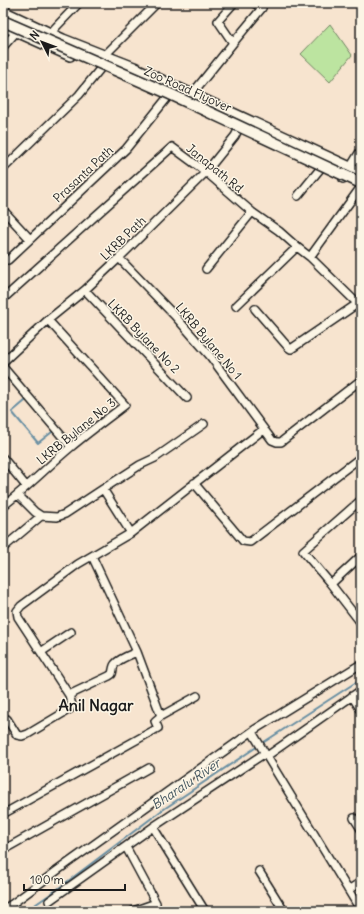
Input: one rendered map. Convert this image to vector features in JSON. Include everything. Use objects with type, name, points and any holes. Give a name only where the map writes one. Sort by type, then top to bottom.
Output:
[{"type":"main road","name":"Zoo Road Flyover","points":[[3,15],[190,96],[361,176]]},
{"type":"main road","name":"Zoo Road Flyover","points":[[3,21],[170,94],[361,186]]},
{"type":"street","points":[[51,34],[79,3]]},
{"type":"street","points":[[104,56],[157,3]]},
{"type":"street","points":[[233,43],[218,21],[234,3]]},
{"type":"street","points":[[192,94],[262,8],[254,3]]},
{"type":"street","points":[[3,11],[51,34],[134,67],[245,117],[361,172]]},
{"type":"street","points":[[3,46],[26,22]]},
{"type":"street","points":[[3,26],[238,130],[343,180],[361,186],[310,257]]},
{"type":"street","points":[[3,169],[79,95],[100,69]]},
{"type":"street","name":"Prasanta Path","points":[[8,260],[126,149],[167,98]]},
{"type":"street","name":"LKRB Path","points":[[3,362],[48,320],[119,258],[206,172],[234,136],[245,117]]},
{"type":"street","name":"Janapath Rd","points":[[3,299],[172,147],[206,172],[252,212],[280,231],[310,257],[359,305]]},
{"type":"street","points":[[343,180],[361,151]]},
{"type":"street","points":[[298,196],[320,168]]},
{"type":"street","points":[[3,210],[30,239]]},
{"type":"street","points":[[206,269],[252,212]]},
{"type":"street","points":[[236,306],[297,247]]},
{"type":"street","name":"LKRB Bylane No 1","points":[[119,258],[174,315],[210,356],[272,440],[281,442],[361,380]]},
{"type":"street","name":"LKRB Bylane No 2","points":[[84,290],[187,398]]},
{"type":"street","points":[[255,309],[291,349],[359,305]]},
{"type":"street","name":"LKRB Bylane No 3","points":[[3,506],[18,495],[26,486],[71,447],[125,405],[48,320]]},
{"type":"street","points":[[3,367],[71,447]]},
{"type":"street","points":[[18,495],[34,512],[41,516],[57,517],[65,514],[140,465],[155,458],[204,424]]},
{"type":"street","points":[[3,719],[7,719],[17,735],[22,736],[70,709],[72,706],[68,695],[18,617],[17,611],[21,606],[78,564],[131,533],[264,429]]},
{"type":"street","points":[[194,483],[243,541],[250,542],[361,457]]},
{"type":"street","points":[[3,458],[26,486]]},
{"type":"street","points":[[103,489],[131,533]]},
{"type":"street","points":[[361,500],[303,551],[361,623]]},
{"type":"street","points":[[3,548],[41,516]]},
{"type":"street","points":[[92,556],[137,652],[161,716]]},
{"type":"street","points":[[330,583],[332,583],[361,556]]},
{"type":"street","points":[[41,652],[71,632]]},
{"type":"street","points":[[68,695],[109,676],[112,674],[115,664],[119,660],[137,652]]},
{"type":"street","points":[[3,910],[252,732],[361,664]]},
{"type":"street","points":[[267,756],[361,690]]},
{"type":"street","points":[[3,814],[158,728],[155,721],[161,716],[198,696]]},
{"type":"street","points":[[352,696],[361,710]]},
{"type":"street","points":[[252,732],[361,911]]},
{"type":"street","points":[[49,901],[153,827],[262,754],[267,756]]},
{"type":"street","points":[[3,850],[149,768]]},
{"type":"street","points":[[354,818],[361,829]]},
{"type":"street","points":[[153,827],[205,911]]},
{"type":"street","points":[[126,847],[156,903],[133,911]]},
{"type":"street","points":[[259,871],[284,911]]},
{"type":"street","points":[[348,890],[361,882]]},
{"type":"green space","points":[[330,24],[352,55],[330,82],[301,54]]},
{"type":"waterway","points":[[25,401],[12,412],[38,443],[52,432]]},
{"type":"waterway","name":"Bharalu River","points":[[261,744],[361,679]]},
{"type":"waterway","name":"Bharalu River","points":[[26,911],[161,811],[258,746]]},
{"type":"district","name":"Anil Nagar","points":[[96,705]]}]
